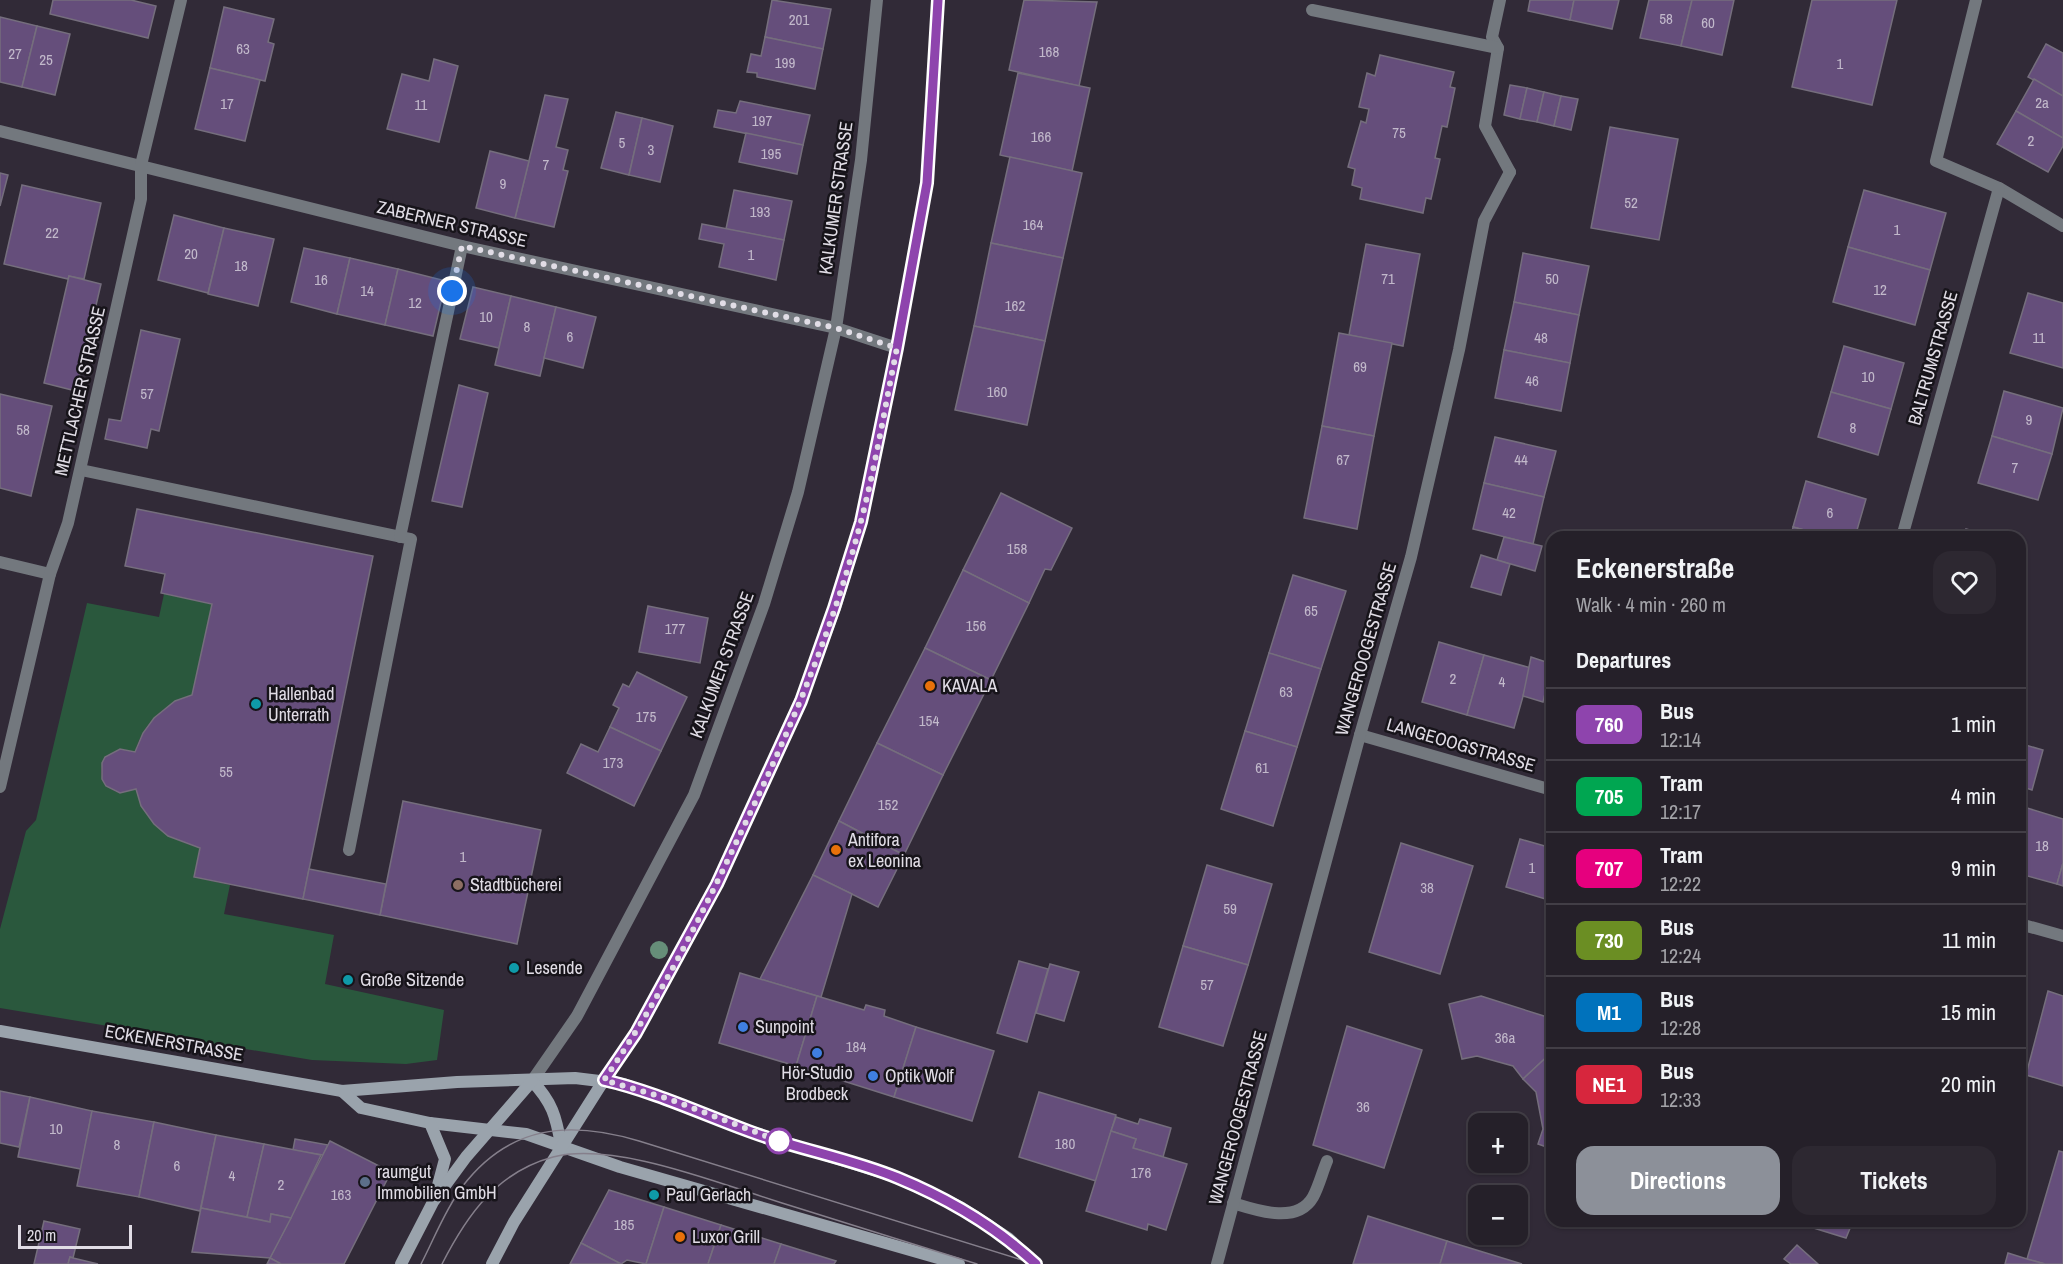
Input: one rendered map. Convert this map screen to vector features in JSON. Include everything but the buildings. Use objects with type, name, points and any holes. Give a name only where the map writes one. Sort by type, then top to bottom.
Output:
[{"type":"main road","name":"ECKENERSTRASSE","points":[[0,1031],[342,1091],[457,1082],[576,1078],[604,1080],[669,1099],[755,1133],[896,1177],[963,1208],[1008,1238],[1036,1264]]},
{"type":"main road","points":[[492,1264],[514,1222],[604,1080]]},
{"type":"main road","name":"KALKUMER STRASSE","points":[[401,1264],[433,1202],[466,1157],[493,1129],[532,1081]]},
{"type":"main road","points":[[532,1081],[548,1097],[556,1117],[561,1145]]},
{"type":"main road","name":"ECKENERSTRASSE","points":[[342,1091],[361,1108],[430,1123],[526,1134],[620,1167],[959,1264]]},
{"type":"main road","points":[[430,1123],[445,1159],[443,1176],[433,1202]]},
{"type":"street","name":"METTLACHER STRASSE","points":[[0,787],[50,574],[68,523],[81,470],[141,199],[141,165],[181,0]]},
{"type":"street","name":"KALKUMER STRASSE","points":[[532,1081],[577,1017],[694,795],[764,604],[798,492],[836,328],[861,160],[878,0]]},
{"type":"street","points":[[604,1080],[636,1033],[717,884],[801,701],[861,522],[897,348],[927,183],[938,0]]},
{"type":"street","name":"WANGEROOGESTRASSE","points":[[1217,1264],[1359,735],[1431,478],[1484,221],[1510,172],[1485,126],[1498,48],[1492,37],[1500,0]]},
{"type":"street","points":[[1976,0],[1936,160],[1999,188],[2063,226]]},
{"type":"street","points":[[1312,10],[1498,48]]},
{"type":"street","name":"ZABERNER STRASSE","points":[[0,131],[462,246],[836,328],[897,348]]},
{"type":"street","name":"BALTRUMSTRASSE","points":[[1904,531],[1999,188]]},
{"type":"street","points":[[400,537],[462,246]]},
{"type":"street","points":[[81,470],[411,539],[349,850]]},
{"type":"street","points":[[0,562],[50,574]]},
{"type":"street","name":"LANGEOOGSTRASSE","points":[[1359,735],[1546,788]]},
{"type":"street","points":[[2026,926],[2063,936]]},
{"type":"street","points":[[1233,1203],[1272,1214],[1295,1211],[1312,1199],[1327,1161]]},
{"type":"green space","points":[[164,594],[212,604],[192,695],[172,704],[149,723],[135,752],[120,749],[112,753],[102,765],[102,778],[112,789],[120,793],[136,789],[140,801],[159,828],[177,840],[200,848],[194,877],[230,885],[224,914],[334,935],[325,984],[444,1010],[437,1060],[406,1064],[312,1060],[0,1008],[0,929],[26,831],[36,820],[87,603],[159,617]]},
{"type":"tram line","points":[[421,1264],[456,1196],[480,1166],[520,1140],[542,1133],[565,1130],[613,1134],[639,1141],[1035,1264]]},
{"type":"tram line","points":[[442,1264],[473,1213],[500,1185],[533,1164],[553,1157],[578,1154],[606,1155],[668,1167],[977,1264]]},
{"type":"bus line","name":"760","points":[[938,0],[927,183],[897,348],[861,522],[801,701],[762,789],[717,884],[636,1033],[604,1080],[669,1099],[755,1133],[896,1177],[963,1208],[1008,1238],[1036,1264]]},
{"type":"place","name":"KAVALA","points":[[930,686]]},
{"type":"place","name":"Hallenbad Unterrath","points":[[256,704]]},
{"type":"place","name":"Antifora ex Leonina","points":[[836,850]]},
{"type":"place","name":"Stadtbücherei","points":[[458,885]]},
{"type":"place","name":"Lesende","points":[[514,968]]},
{"type":"place","name":"Große Sitzende","points":[[348,980]]},
{"type":"place","name":"Sunpoint","points":[[743,1027]]},
{"type":"place","name":"Hör-Studio Brodbeck","points":[[817,1053]]},
{"type":"place","name":"Optik Wolf","points":[[873,1076]]},
{"type":"place","name":"raumgut Immobilien GmbH","points":[[365,1182]]},
{"type":"place","name":"Paul Gerlach","points":[[654,1195]]},
{"type":"place","name":"Luxor Grill","points":[[680,1237]]},
{"type":"route","points":[[452,291],[462,246],[836,328],[897,348],[861,522],[801,701],[717,884],[636,1033],[604,1080],[669,1099],[779,1141]]}]
